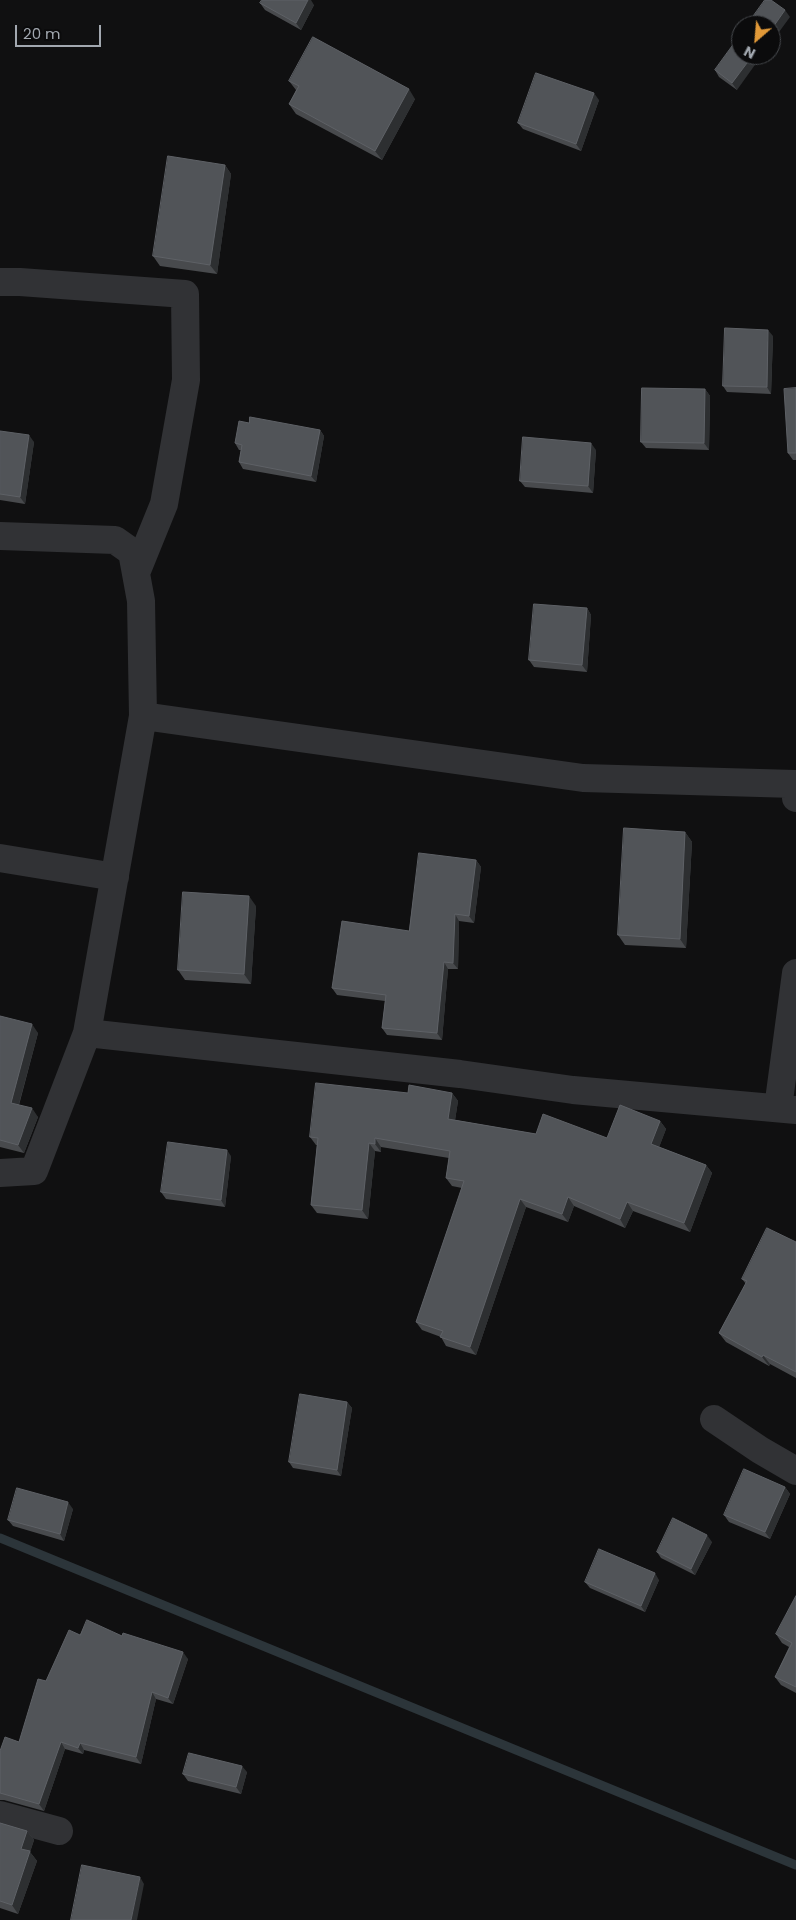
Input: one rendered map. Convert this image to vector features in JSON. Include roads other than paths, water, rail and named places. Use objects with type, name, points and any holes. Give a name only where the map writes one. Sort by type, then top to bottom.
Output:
[{"type":"street","points":[[0,282],[185,294],[186,380],[164,504],[136,573]]},
{"type":"street","points":[[0,536],[115,540],[132,552],[141,601],[142,716],[87,1033],[34,1171],[0,1173]]},
{"type":"street","points":[[142,716],[583,778],[794,784],[796,798]]},
{"type":"street","points":[[0,858],[115,877]]},
{"type":"street","points":[[87,1033],[460,1074],[573,1090],[787,1109],[796,973]]},
{"type":"street","points":[[714,1420],[796,1471]]},
{"type":"street","points":[[0,1815],[59,1831]]},
{"type":"waterway","points":[[0,1538],[796,1865]]}]
